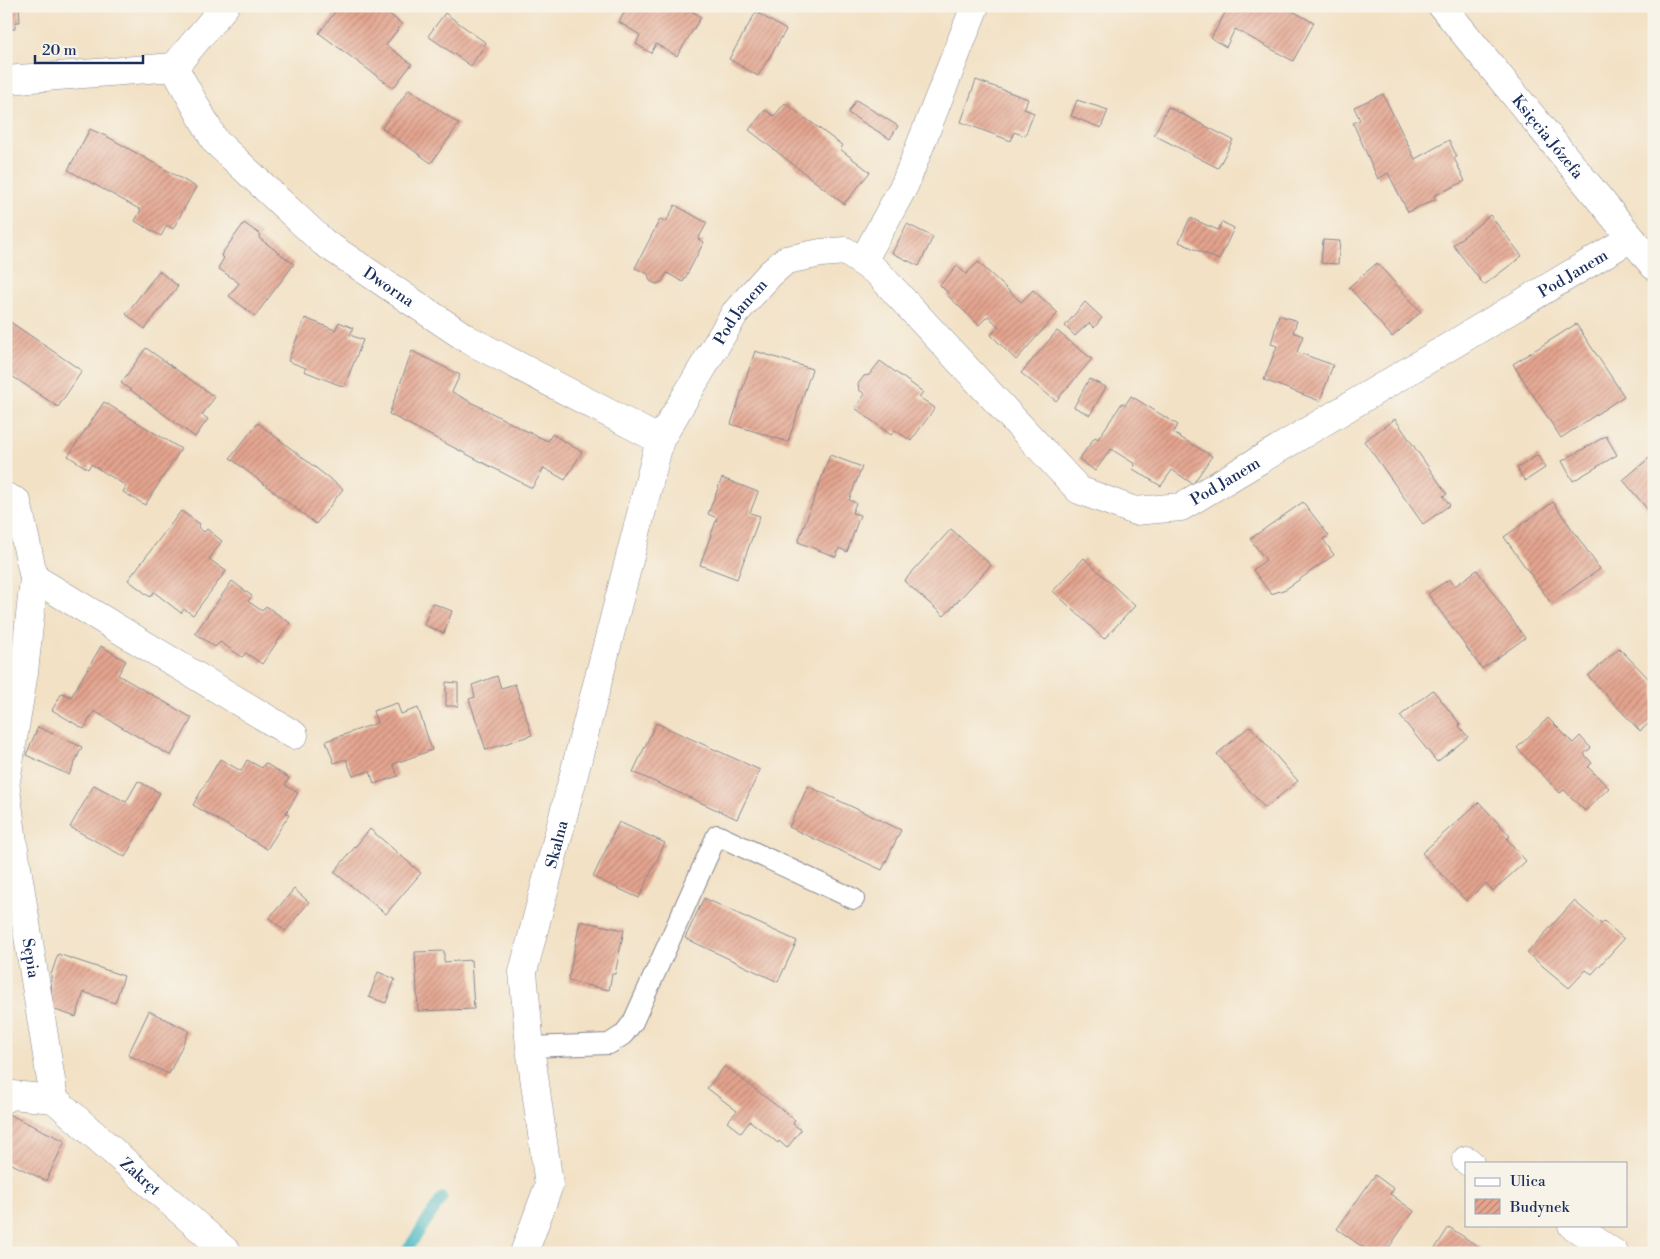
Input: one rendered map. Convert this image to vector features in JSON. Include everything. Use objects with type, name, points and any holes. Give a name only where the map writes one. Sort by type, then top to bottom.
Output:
[{"type":"street","points":[[6,80],[174,67],[225,6]]},
{"type":"street","points":[[863,262],[905,184],[975,6]]},
{"type":"street","name":"Księcia Józefa","points":[[1442,6],[1654,266]]},
{"type":"street","name":"Dworna","points":[[174,67],[215,142],[323,242],[469,340],[660,440]]},
{"type":"street","name":"Pod Janem","points":[[660,440],[734,313],[770,274],[786,260],[821,253],[845,251],[877,272],[1079,490],[1135,511],[1181,507],[1631,238]]},
{"type":"street","name":"Skalna","points":[[524,1253],[549,1185],[530,1047],[523,972],[660,440]]},
{"type":"street","points":[[6,498],[17,502],[34,578],[24,672],[6,781]]},
{"type":"street","points":[[34,578],[294,735]]},
{"type":"street","name":"Sępia","points":[[6,789],[54,1099]]},
{"type":"street","points":[[6,1098],[12,1095],[54,1099]]},
{"type":"street","name":"Zakręt","points":[[54,1099],[228,1253]]},
{"type":"street","points":[[1574,1226],[1614,1253]]},
{"type":"lane","points":[[530,1047],[609,1044],[623,1035],[633,1022],[717,835],[854,899]]},
{"type":"building","points":[[6,6],[19,6],[20,22],[15,22],[15,29],[6,29]]},
{"type":"building","points":[[340,6],[379,6],[402,24],[386,45],[412,64],[393,88],[319,33]]},
{"type":"building","points":[[628,6],[684,6],[701,17],[677,56],[656,44],[651,53],[636,44],[640,35],[619,22]]},
{"type":"building","points":[[1229,6],[1284,6],[1314,23],[1293,61],[1235,29],[1226,47],[1211,38]]},
{"type":"building","points":[[756,12],[786,30],[758,76],[729,59]]},
{"type":"building","points":[[445,13],[486,43],[471,66],[428,36]]},
{"type":"building","points":[[976,80],[1028,99],[1024,109],[1034,113],[1025,136],[1014,132],[1011,141],[961,122]]},
{"type":"building","points":[[409,89],[459,124],[431,163],[382,128]]},
{"type":"building","points":[[1383,94],[1415,159],[1449,140],[1457,157],[1454,158],[1465,181],[1434,196],[1436,199],[1408,212],[1388,173],[1378,179],[1353,123],[1360,120],[1354,107]]},
{"type":"building","points":[[856,100],[898,126],[890,139],[848,113]]},
{"type":"building","points":[[1077,100],[1108,110],[1101,128],[1071,116]]},
{"type":"building","points":[[785,103],[843,146],[840,149],[870,172],[844,204],[749,130],[765,110],[774,116]]},
{"type":"building","points":[[1168,107],[1233,140],[1218,168],[1154,135]]},
{"type":"building","points":[[90,129],[108,137],[196,187],[173,229],[167,225],[161,236],[135,221],[141,210],[68,170]]},
{"type":"building","points":[[675,205],[707,223],[698,239],[704,242],[683,282],[667,273],[662,282],[656,284],[650,281],[648,274],[635,268],[660,219],[666,222]]},
{"type":"building","points":[[1490,215],[1522,256],[1484,285],[1453,245]]},
{"type":"building","points":[[1190,218],[1218,230],[1222,222],[1234,228],[1219,260],[1179,242]]},
{"type":"building","points":[[244,223],[261,235],[259,238],[294,264],[255,316],[229,296],[239,283],[218,268],[224,258],[221,255]]},
{"type":"building","points":[[907,224],[933,237],[919,266],[892,253]]},
{"type":"building","points":[[1323,240],[1340,241],[1338,264],[1321,263]]},
{"type":"building","points":[[978,262],[1021,302],[1033,290],[1058,313],[1016,360],[991,335],[999,327],[988,316],[979,325],[947,295],[949,294],[940,285],[957,266],[966,274]]},
{"type":"building","points":[[1377,263],[1421,312],[1392,337],[1349,287]]},
{"type":"building","points":[[159,271],[178,286],[145,329],[126,314]]},
{"type":"building","points":[[1085,302],[1102,318],[1094,328],[1089,323],[1075,336],[1065,326]]},
{"type":"building","points":[[1279,315],[1297,321],[1293,332],[1303,336],[1297,352],[1333,365],[1320,401],[1264,380],[1277,346],[1271,344]]},
{"type":"building","points":[[305,318],[335,330],[339,322],[353,328],[350,335],[363,340],[344,387],[304,371],[306,368],[288,361]]},
{"type":"building","points":[[6,319],[82,371],[58,407],[6,372]]},
{"type":"building","points":[[1576,324],[1624,396],[1561,438],[1513,364]]},
{"type":"building","points":[[1057,331],[1092,359],[1056,401],[1021,373]]},
{"type":"building","points":[[146,348],[215,397],[202,415],[208,419],[195,437],[121,383]]},
{"type":"building","points":[[412,351],[460,375],[452,392],[548,441],[552,434],[582,452],[565,480],[544,468],[532,488],[389,414]]},
{"type":"building","points":[[755,351],[812,369],[788,442],[731,424]]},
{"type":"building","points":[[880,361],[923,392],[919,397],[935,408],[911,441],[895,430],[891,435],[855,408],[865,394],[859,390],[858,384],[864,376],[869,375]]},
{"type":"building","points":[[1089,379],[1106,387],[1090,415],[1074,407]]},
{"type":"building","points":[[1131,396],[1178,425],[1173,433],[1212,456],[1193,484],[1172,470],[1161,486],[1133,469],[1135,464],[1111,449],[1095,471],[1079,459],[1095,437],[1098,439],[1122,403],[1125,405]]},
{"type":"building","points":[[104,402],[181,449],[145,505],[123,492],[126,486],[115,479],[91,464],[88,469],[68,456]]},
{"type":"building","points":[[1395,419],[1447,494],[1443,496],[1450,505],[1423,524],[1364,441]]},
{"type":"building","points":[[258,423],[343,489],[316,524],[230,458]]},
{"type":"building","points":[[1606,436],[1617,455],[1573,481],[1562,461]]},
{"type":"building","points":[[1654,454],[1654,517],[1623,480]]},
{"type":"building","points":[[830,455],[862,467],[849,500],[856,503],[852,513],[860,515],[847,552],[839,548],[836,557],[798,542]]},
{"type":"building","points":[[1538,455],[1545,468],[1525,481],[1517,468]]},
{"type":"building","points":[[722,478],[758,492],[750,513],[760,516],[737,579],[700,565],[717,518],[708,514]]},
{"type":"building","points":[[1303,502],[1329,536],[1323,539],[1334,555],[1286,589],[1271,594],[1253,570],[1266,560],[1250,539]]},
{"type":"building","points":[[1553,502],[1600,569],[1551,603],[1504,537]]},
{"type":"building","points":[[181,511],[200,524],[198,527],[204,532],[207,529],[222,541],[209,559],[226,571],[193,615],[184,609],[181,613],[154,592],[150,597],[128,580]]},
{"type":"building","points":[[951,529],[991,565],[944,616],[904,581]]},
{"type":"building","points":[[1084,558],[1135,606],[1104,639],[1053,591]]},
{"type":"building","points":[[1477,570],[1525,638],[1482,669],[1428,594],[1449,579],[1455,586]]},
{"type":"building","points":[[232,581],[252,596],[248,601],[262,611],[266,606],[290,623],[262,664],[246,653],[242,657],[220,642],[215,647],[195,633]]},
{"type":"building","points":[[432,603],[452,611],[444,633],[424,625]]},
{"type":"building","points":[[101,646],[126,661],[118,675],[192,718],[171,756],[94,711],[84,729],[52,710],[62,693],[71,697]]},
{"type":"building","points":[[1619,648],[1654,684],[1654,719],[1640,731],[1588,676]]},
{"type":"building","points":[[497,676],[501,688],[515,684],[532,735],[486,750],[469,699],[475,697],[472,685]]},
{"type":"building","points":[[446,682],[458,683],[458,706],[446,706]]},
{"type":"building","points":[[1433,690],[1468,737],[1437,762],[1400,716]]},
{"type":"building","points":[[397,703],[401,714],[418,708],[432,750],[393,764],[398,776],[374,784],[370,771],[353,776],[346,759],[334,763],[326,741],[377,723],[373,711]]},
{"type":"building","points":[[1548,718],[1573,743],[1580,736],[1591,748],[1584,754],[1592,763],[1588,767],[1609,788],[1585,811],[1564,790],[1560,793],[1517,748]]},
{"type":"building","points":[[656,723],[760,770],[737,819],[633,772]]},
{"type":"building","points":[[1250,726],[1298,781],[1265,808],[1217,754]]},
{"type":"building","points":[[38,727],[82,747],[69,775],[26,755]]},
{"type":"building","points":[[220,759],[241,771],[247,760],[262,768],[265,763],[289,778],[285,785],[298,793],[286,813],[289,815],[267,849],[193,805]]},
{"type":"building","points":[[138,781],[160,793],[125,857],[70,827],[94,785],[126,802]]},
{"type":"building","points":[[808,786],[901,830],[882,870],[789,827]]},
{"type":"building","points":[[1479,802],[1510,836],[1507,839],[1526,861],[1493,891],[1486,883],[1466,901],[1422,853]]},
{"type":"building","points":[[619,822],[665,843],[639,898],[593,877]]},
{"type":"building","points":[[370,829],[421,873],[386,914],[334,872]]},
{"type":"building","points":[[294,889],[309,902],[285,931],[269,918]]},
{"type":"building","points":[[704,898],[797,941],[778,982],[685,938]]},
{"type":"building","points":[[1574,901],[1601,924],[1604,921],[1624,939],[1592,974],[1586,970],[1569,988],[1527,953]]},
{"type":"building","points":[[580,921],[624,930],[615,974],[612,974],[609,990],[568,981]]},
{"type":"building","points":[[444,951],[444,962],[471,960],[474,1009],[418,1011],[415,952]]},
{"type":"building","points":[[58,954],[124,976],[115,1003],[84,992],[76,1017],[52,1009],[51,975]]},
{"type":"building","points":[[378,972],[395,979],[386,1003],[369,997]]},
{"type":"building","points":[[149,1011],[189,1031],[169,1074],[128,1055]]},
{"type":"building","points":[[725,1066],[795,1120],[793,1124],[801,1130],[787,1148],[750,1121],[741,1133],[727,1122],[737,1111],[707,1088]]},
{"type":"building","points":[[6,1113],[65,1141],[46,1181],[6,1161]]},
{"type":"building","points":[[1375,1175],[1394,1189],[1390,1194],[1414,1211],[1385,1253],[1371,1253],[1337,1229]]},
{"type":"building","points":[[1449,1227],[1488,1253],[1432,1253]]},
{"type":"waterway","points":[[405,1253],[442,1198]]}]
